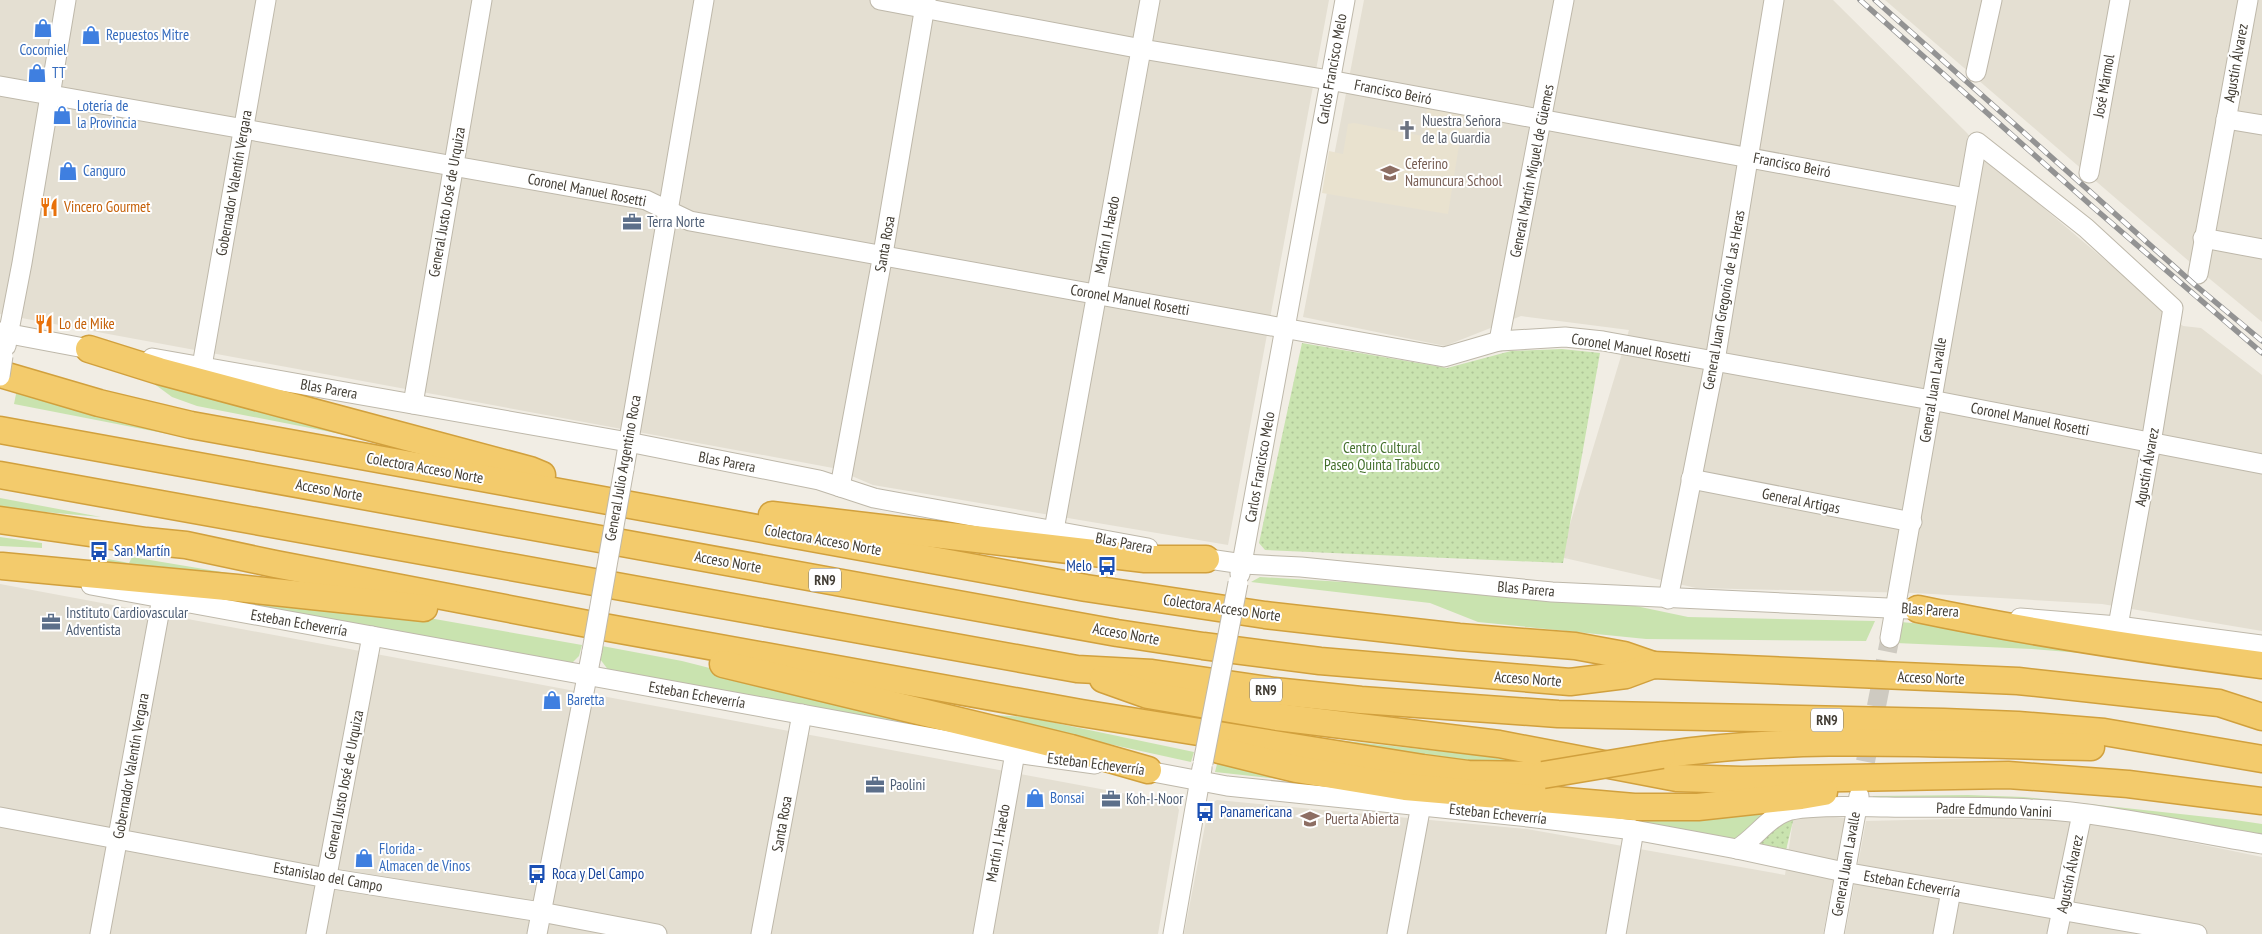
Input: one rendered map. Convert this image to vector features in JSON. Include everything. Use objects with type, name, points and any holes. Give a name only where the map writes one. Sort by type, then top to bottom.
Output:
[{"type":"highway","points":[[89,349],[159,371],[530,470],[605,501]]},
{"type":"highway","name":"Colectora Acceso Norte","points":[[1,369],[99,403],[191,425],[1095,590],[1265,615],[1459,637],[1575,646],[1624,655],[1653,665]]},
{"type":"highway","name":"Acceso Norte","points":[[0,430],[1078,626],[1203,646],[1320,661],[1570,682],[1626,675],[1653,665],[2018,680],[2219,704],[2262,717]]},
{"type":"highway","name":"RN9","points":[[0,475],[1077,669],[1152,673],[1274,691],[1456,708],[1614,716],[2018,725],[2104,732],[2262,760]]},
{"type":"highway","points":[[650,509],[732,510],[1145,559],[1206,559]]},
{"type":"highway","points":[[0,520],[146,541],[186,544],[275,564],[588,624],[1081,712],[1468,774],[1543,775],[1662,754],[1716,747],[1788,743],[2196,749]]},
{"type":"highway","points":[[1,566],[237,588],[527,621],[588,624],[692,657],[1071,748],[1148,770]]},
{"type":"highway","points":[[1907,608],[2097,643],[2262,665]]},
{"type":"highway","points":[[1077,669],[1148,695],[1277,717],[1499,744],[1677,778],[1742,780],[2008,775],[2079,779],[2262,801]]},
{"type":"highway","points":[[2219,704],[2262,701]]},
{"type":"highway","points":[[1081,712],[1170,739],[1296,769],[1405,787],[1634,807],[1698,807],[1800,796],[1898,777]]},
{"type":"street","points":[[1,369],[4,333],[50,95],[66,0]]},
{"type":"street","name":"Gobernador Valentín Vergara","points":[[202,366],[266,0]]},
{"type":"street","name":"General Justo José de Urquiza","points":[[412,404],[482,0]]},
{"type":"street","name":"General Julio Argentino Roca","points":[[537,934],[588,675],[704,0]]},
{"type":"street","name":"Francisco Beiró","points":[[880,0],[925,4],[1142,49],[1329,80],[1966,198]]},
{"type":"street","name":"Martín J. Haedo","points":[[1054,530],[1150,0]]},
{"type":"street","name":"Carlos Francisco Melo","points":[[1173,934],[1201,772],[1242,564],[1345,0]]},
{"type":"street","name":"General Martín Miguel de Güemes","points":[[1499,341],[1564,0]]},
{"type":"street","name":"General Juan Gregorio de Las Heras","points":[[1668,599],[1715,361],[1774,0]]},
{"type":"street","points":[[1976,72],[1992,0]]},
{"type":"street","name":"José Mármol","points":[[2089,173],[2120,0]]},
{"type":"street","name":"Agustín Álvarez","points":[[2198,274],[2203,238],[2248,0]]},
{"type":"street","name":"Santa Rosa","points":[[840,487],[883,254],[925,4]]},
{"type":"street","name":"Coronel Manuel Rosetti","points":[[0,86],[646,200],[690,221],[883,254],[1444,357],[1499,341],[1565,337],[1603,341],[1931,400],[2262,464]]},
{"type":"street","points":[[2226,119],[2262,125]]},
{"type":"street","name":"General Juan Lavalle","points":[[1890,638],[1907,608],[1912,522],[1931,400],[1976,142],[2086,228],[2173,308]]},
{"type":"street","points":[[2203,238],[2262,249]]},
{"type":"street","name":"Agustín Álvarez","points":[[2118,626],[2152,443],[2173,308]]},
{"type":"street","name":"Blas Parera","points":[[4,333],[89,349],[202,366],[628,442],[819,480],[874,498],[1242,564],[1301,567],[1552,592],[1668,599],[1907,608],[2118,626],[2262,645]]},
{"type":"street","name":"General Artigas","points":[[1691,479],[1912,522]]},
{"type":"street","name":"Esteban Echeverría","points":[[1,566],[162,598],[1015,753],[1148,770],[1201,772],[1227,786],[1421,805],[1634,830],[1737,848],[1844,872],[2197,934]]},
{"type":"street","name":"Gobernador Valentín Vergara","points":[[100,934],[162,598]]},
{"type":"street","name":"General Justo José de Urquiza","points":[[316,934],[372,636]]},
{"type":"street","name":"Santa Rosa","points":[[762,934],[802,714]]},
{"type":"street","name":"Martín J. Haedo","points":[[982,934],[1015,753]]},
{"type":"street","name":"General Juan Lavalle","points":[[1834,934],[1858,801]]},
{"type":"street","name":"Padre Edmundo Vanini","points":[[1737,848],[1753,839],[1777,816],[1785,812],[1858,801],[2031,809],[2082,814],[2262,844]]},
{"type":"street","points":[[1397,934],[1421,805]]},
{"type":"street","name":"Agustín Álvarez","points":[[2057,934],[2082,814]]},
{"type":"street","name":"Estanislao del Campo","points":[[0,817],[327,878],[541,912],[657,934]]},
{"type":"street","points":[[1616,934],[1634,830]]},
{"type":"street","points":[[1943,934],[1951,891]]},
{"type":"shaded area","points":[[0,0],[1329,0],[1228,545],[873,485],[833,468],[0,314]]},
{"type":"shaded area","points":[[1364,0],[1833,0],[1967,133],[1994,166],[2183,326],[2201,328],[2262,375],[2262,631],[2102,604],[1915,593],[1696,588],[1560,557],[1629,330],[1521,316],[1445,346],[1303,317]]},
{"type":"shaded area","points":[[1885,0],[2262,0],[2262,322],[2205,275]]},
{"type":"shaded area","name":"Ceferino Namuncura School","points":[[1427,109],[1464,114],[1448,214],[1322,193],[1329,151],[1343,154],[1348,124],[1354,123],[1423,136]]},
{"type":"shaded area","points":[[0,584],[1176,803],[1179,810],[1158,934],[0,934]]},
{"type":"shaded area","points":[[1217,800],[1527,829],[1785,875],[1794,813],[1845,818],[1823,934],[1184,934],[1209,805]]},
{"type":"shaded area","points":[[2035,817],[2087,821],[2262,857],[2262,934],[1845,934],[1866,821]]},
{"type":"green space","name":"Centro Cultural Paseo Quinta Trabucco","points":[[1302,343],[1447,368],[1511,351],[1562,349],[1600,353],[1563,563],[1265,550],[1259,543]]},
{"type":"green space","points":[[149,380],[402,446],[197,406],[172,397]]},
{"type":"green space","points":[[17,389],[199,440],[14,404]]},
{"type":"green space","points":[[0,498],[101,517],[0,508]]},
{"type":"green space","points":[[0,537],[42,543],[42,548],[0,546]]},
{"type":"green space","points":[[132,557],[336,591],[98,563],[107,563],[108,559],[129,563]]},
{"type":"green space","points":[[1260,577],[1593,597],[1688,617],[1875,621],[1866,641],[1646,639],[1478,622],[1430,603],[1251,582]]},
{"type":"green space","points":[[164,593],[429,618],[582,645],[579,656],[571,664]]},
{"type":"green space","points":[[1900,622],[1937,625],[2129,657],[2032,649],[1896,643]]},
{"type":"green space","points":[[602,646],[682,661],[948,728],[945,735],[609,671],[600,659]]},
{"type":"green space","points":[[993,715],[1027,717],[1194,752],[1191,762],[1027,726]]},
{"type":"green space","points":[[1300,736],[1485,756],[1539,765],[1465,766]]},
{"type":"green space","points":[[1219,756],[1334,785],[1215,772]]},
{"type":"green space","points":[[1968,795],[2024,797],[2235,820],[2262,824],[2262,837],[1871,802],[1873,796]]},
{"type":"green space","points":[[1796,806],[1740,843],[1524,809]]},
{"type":"green space","points":[[1794,817],[1785,854],[1753,847],[1776,823]]},
{"type":"tunnel","points":[[1860,789],[1890,638]]},
{"type":"railway","points":[[1860,0],[2094,208],[2262,353]]},
{"type":"railway","points":[[1875,0],[2195,285],[2262,341]]},
{"type":"place","name":"Cocomiel","points":[[43,28]]},
{"type":"place","name":"Repuestos Mitre","points":[[91,35]]},
{"type":"place","name":"TT","points":[[37,73]]},
{"type":"place","name":"Lotería de la Provincia","points":[[62,115]]},
{"type":"place","name":"Nuestra Señora de la Guardia","points":[[1407,130]]},
{"type":"place","name":"Canguro","points":[[68,171]]},
{"type":"place","name":"Ceferino Namuncura School","points":[[1390,173]]},
{"type":"place","name":"Vincero Gourmet","points":[[49,207]]},
{"type":"place","name":"Terra Norte","points":[[632,222]]},
{"type":"place","name":"Lo de Mike","points":[[44,324]]},
{"type":"place","name":"San Martín","points":[[99,551]]},
{"type":"place","name":"Melo","points":[[1107,566]]},
{"type":"place","name":"Instituto Cardiovascular Adventista","points":[[51,622]]},
{"type":"place","name":"Baretta","points":[[552,700]]},
{"type":"place","name":"Paolini","points":[[875,785]]},
{"type":"place","name":"Bonsai","points":[[1035,798]]},
{"type":"place","name":"Koh-I-Noor","points":[[1111,799]]},
{"type":"place","name":"Panamericana","points":[[1205,812]]},
{"type":"place","name":"Puerta Abierta","points":[[1310,819]]},
{"type":"place","name":"Florida - Almacen de Vinos","points":[[364,858]]},
{"type":"place","name":"Roca y Del Campo","points":[[537,874]]}]
